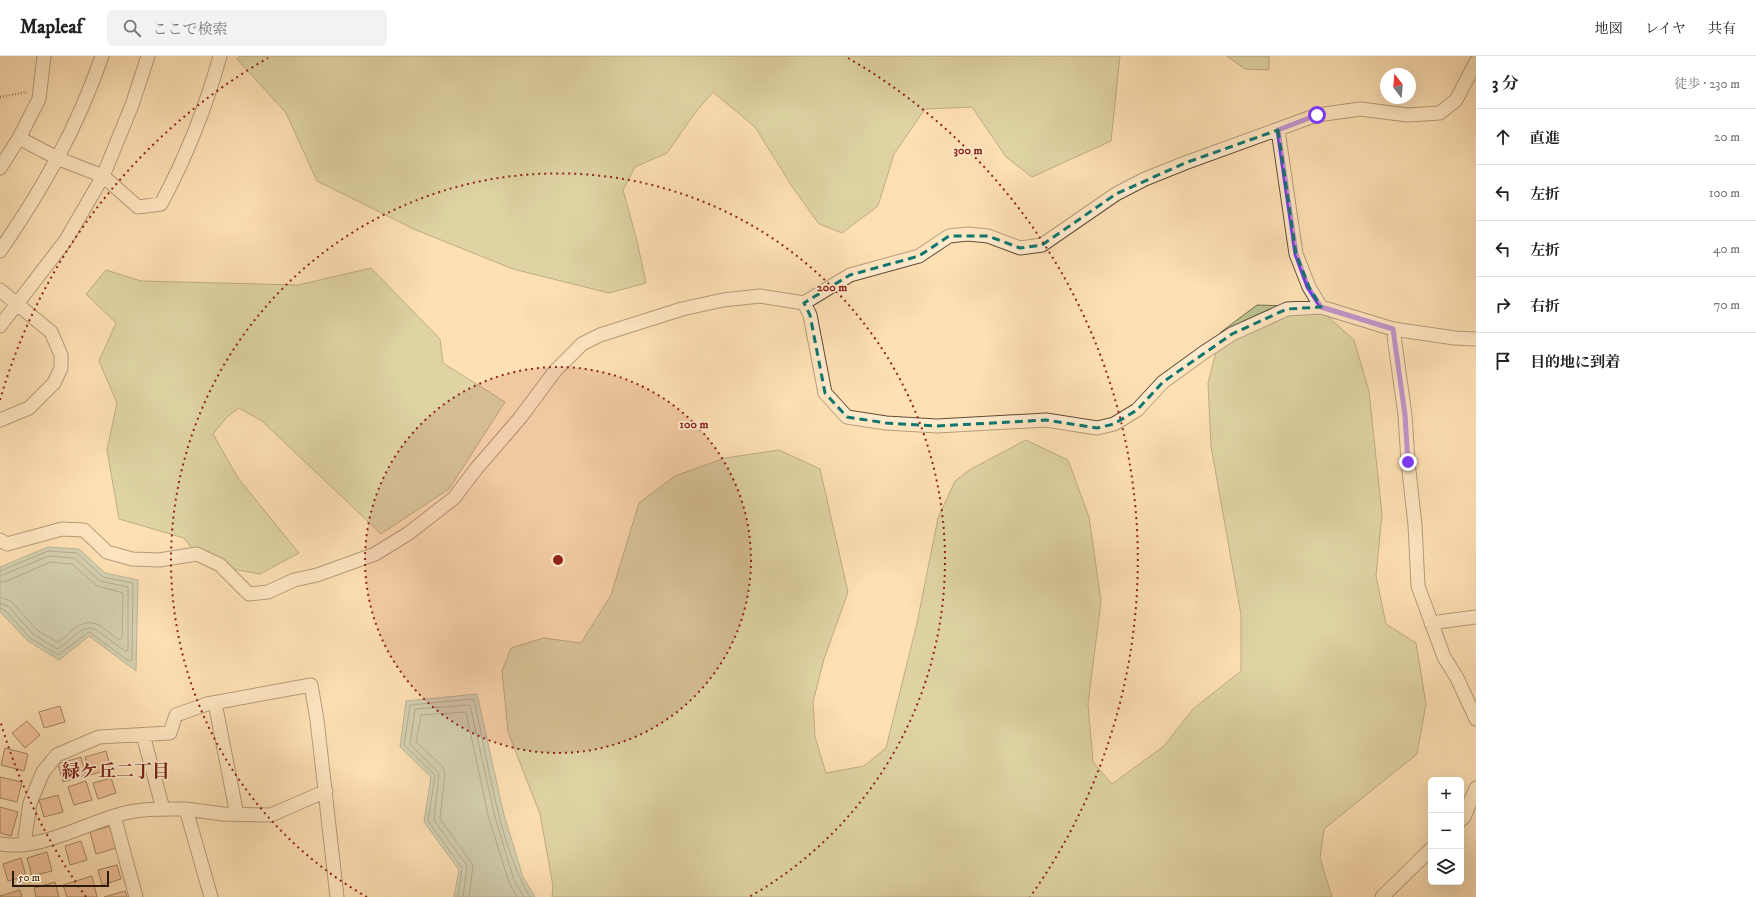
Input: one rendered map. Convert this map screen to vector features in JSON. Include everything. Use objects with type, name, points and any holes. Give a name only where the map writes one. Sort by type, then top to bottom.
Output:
[{"type":"street","points":[[0,168],[19,138],[39,99],[44,56]]},
{"type":"street","points":[[0,251],[33,203],[59,159],[81,113],[102,56]]},
{"type":"street","points":[[0,326],[66,240],[103,176],[132,105],[148,56]]},
{"type":"street","points":[[19,138],[59,159],[103,176],[138,207],[161,204],[172,184],[209,96],[220,56]]},
{"type":"street","points":[[0,540],[7,544],[62,529],[84,530],[107,552],[132,559],[159,560],[197,554],[220,565],[249,594],[268,592],[294,580],[317,574],[375,554],[409,532],[454,498],[476,469],[520,418],[555,371],[582,344],[600,335],[682,309],[723,300],[760,296],[804,303],[850,275],[919,256],[949,236],[968,234],[988,236],[1020,248],[1042,245],[1116,194],[1145,179],[1317,115],[1360,109],[1408,115],[1440,113],[1456,100],[1476,62]]},
{"type":"street","points":[[1278,130],[1296,254],[1308,287],[1321,307]]},
{"type":"street","points":[[0,290],[51,332],[61,355],[61,368],[54,383],[29,408],[0,420]]},
{"type":"street","points":[[804,303],[810,315],[825,393],[847,417],[886,423],[937,426],[1046,420],[1097,428],[1114,424],[1137,410],[1163,382],[1232,334],[1287,309],[1321,307],[1393,329],[1455,338],[1476,339]]},
{"type":"street","points":[[1393,329],[1405,415],[1408,462],[1415,525],[1418,586],[1444,657],[1457,678],[1476,719]]},
{"type":"street","points":[[1431,623],[1476,616]]},
{"type":"street","points":[[24,844],[30,803],[43,772],[57,755],[99,737],[170,733],[176,715],[216,703],[311,685],[326,791],[337,897]]},
{"type":"street","points":[[216,703],[237,815]]},
{"type":"street","points":[[143,735],[163,809]]},
{"type":"street","points":[[1464,817],[1476,788]]},
{"type":"street","points":[[0,844],[9,846],[37,842],[136,810],[186,809],[237,815],[271,815],[326,791]]},
{"type":"street","points":[[186,809],[211,897]]},
{"type":"street","points":[[114,816],[136,897]]},
{"type":"street","points":[[1382,897],[1428,852]]},
{"type":"path","points":[[0,97],[28,92],[29,85]]},
{"type":"highlighted area","points":[[1278,130],[1296,254],[1309,287],[1321,307],[1287,309],[1232,334],[1163,382],[1137,410],[1114,424],[1097,428],[1046,420],[937,426],[886,423],[847,417],[825,393],[810,315],[804,303],[850,275],[919,256],[949,236],[988,236],[1020,248],[1042,245],[1116,194],[1185,163]]},
{"type":"green space","points":[[240,56],[1120,56],[1111,141],[1032,177],[1006,157],[972,107],[925,109],[894,154],[878,206],[842,233],[819,224],[793,188],[755,127],[713,92],[695,113],[667,153],[635,167],[623,190],[637,241],[646,283],[609,293],[513,269],[416,230],[317,181],[286,113],[237,59]]},
{"type":"green space","points":[[1227,56],[1269,56],[1269,70],[1245,69]]},
{"type":"green space","points":[[371,268],[440,339],[443,363],[505,402],[449,489],[381,534],[262,421],[239,408],[227,417],[213,434],[238,478],[299,553],[260,574],[204,564],[184,538],[119,519],[107,450],[117,403],[99,361],[116,323],[86,294],[106,270],[141,281],[298,285]]},
{"type":"green space","points":[[1257,305],[1317,307],[1354,340],[1369,391],[1382,514],[1376,576],[1386,624],[1416,643],[1426,704],[1417,754],[1324,829],[1320,858],[1332,897],[552,897],[553,886],[540,814],[508,732],[502,671],[511,648],[544,638],[581,643],[611,595],[639,503],[675,476],[725,458],[779,450],[820,469],[848,592],[824,659],[813,702],[815,737],[826,773],[864,766],[886,748],[917,623],[938,518],[955,481],[971,469],[1026,440],[1068,460],[1089,517],[1101,601],[1088,704],[1093,762],[1112,784],[1164,746],[1193,709],[1241,671],[1241,615],[1211,446],[1208,383],[1221,332]]},
{"type":"water","points":[[48,547],[79,549],[105,573],[138,580],[136,671],[89,636],[59,660],[28,641],[0,612],[0,567]]},
{"type":"water","points":[[477,694],[504,815],[523,877],[535,897],[454,897],[459,870],[424,822],[431,777],[400,747],[406,701]]},
{"type":"building","points":[[60,706],[65,722],[44,728],[39,712]]},
{"type":"building","points":[[27,721],[40,735],[25,748],[12,733]]},
{"type":"building","points":[[5,748],[28,754],[24,771],[1,765]]},
{"type":"building","points":[[106,751],[111,769],[90,775],[85,757]]},
{"type":"building","points":[[81,757],[86,775],[63,782],[58,764]]},
{"type":"building","points":[[0,777],[22,782],[17,802],[0,798]]},
{"type":"building","points":[[111,778],[116,793],[98,799],[93,783]]},
{"type":"building","points":[[86,781],[92,800],[74,805],[68,787]]},
{"type":"building","points":[[58,795],[63,812],[44,817],[39,800]]},
{"type":"building","points":[[0,807],[18,812],[11,836],[0,833]]},
{"type":"building","points":[[114,825],[120,847],[96,854],[90,832]]},
{"type":"building","points":[[81,841],[87,860],[70,865],[65,846]]},
{"type":"building","points":[[47,852],[52,871],[32,876],[27,858]]},
{"type":"building","points":[[21,858],[26,876],[8,881],[3,864]]},
{"type":"building","points":[[117,865],[121,879],[102,885],[98,870]]},
{"type":"building","points":[[92,876],[97,897],[67,897],[63,885]]},
{"type":"building","points":[[55,882],[59,897],[36,897],[34,888]]},
{"type":"building","points":[[20,890],[22,897],[0,897],[0,896]]},
{"type":"building","points":[[125,891],[127,897],[104,897]]},
{"type":"district","name":"緑ケ丘二丁目","points":[[116,771]]},
{"type":"route","points":[[1317,115],[1278,130],[1296,254],[1308,287],[1321,307],[1393,329],[1405,415],[1408,462]]}]
